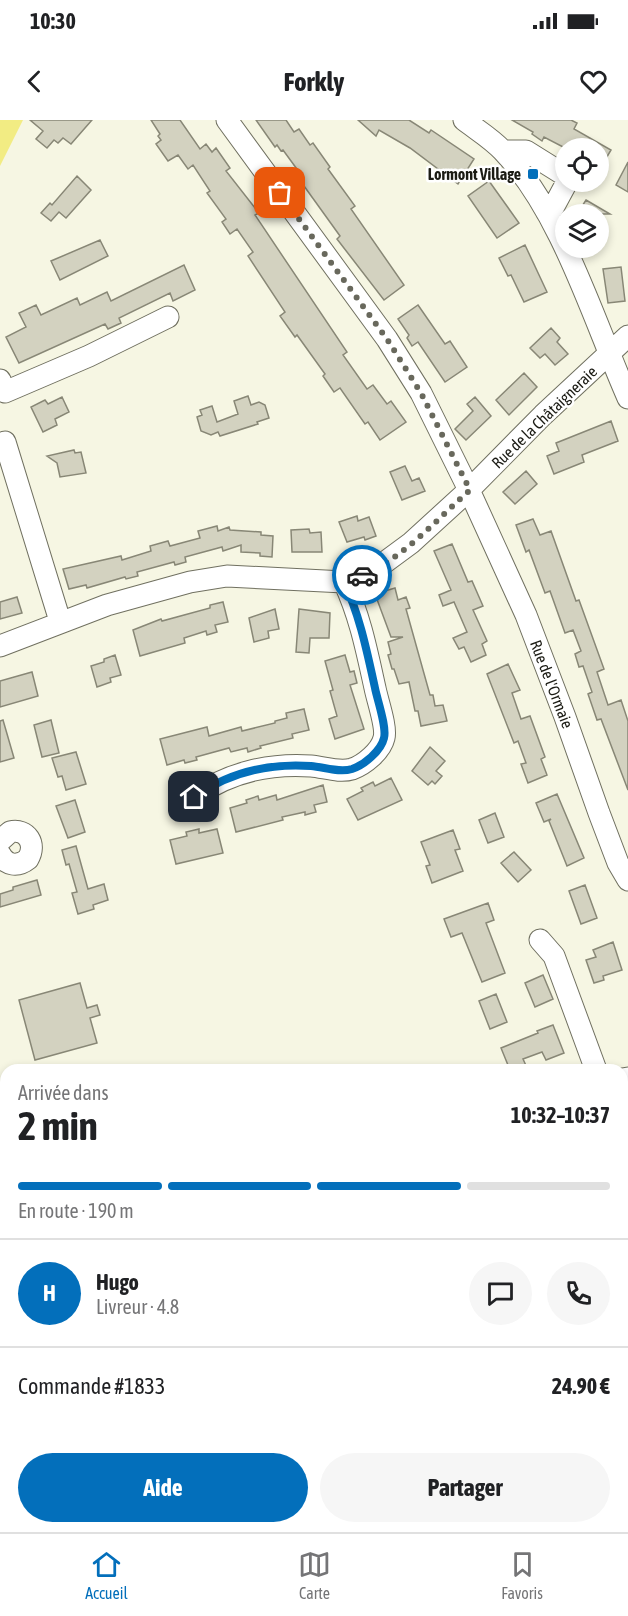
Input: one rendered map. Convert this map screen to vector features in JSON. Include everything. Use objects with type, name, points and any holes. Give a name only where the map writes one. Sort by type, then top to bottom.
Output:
[{"type":"street","name":"Rue de l'Ormaie","points":[[227,120],[387,339],[421,393],[470,490],[526,615],[599,813],[628,880]]},
{"type":"street","points":[[464,120],[504,151],[548,213],[628,398]]},
{"type":"street","points":[[504,151],[526,151],[555,169]]},
{"type":"street","points":[[548,213],[562,192]]},
{"type":"street","points":[[0,380],[5,392],[89,356],[168,317]]},
{"type":"street","name":"Rue de la Châtaigneraie","points":[[344,582],[373,571],[470,490],[543,415],[628,336]]},
{"type":"street","points":[[4,442],[60,621]]},
{"type":"street","points":[[0,646],[107,604],[180,585],[227,576],[344,582],[363,636],[380,712],[384,737],[376,752],[352,768],[341,771],[325,767],[291,765],[262,768],[214,783],[194,797]]},
{"type":"street","points":[[0,841],[5,834],[15,831],[25,834],[32,843],[28,859],[18,864],[2,860]]},
{"type":"street","points":[[540,940],[554,956],[594,1064]]},
{"type":"shaded area","points":[[0,120],[23,120],[0,166]]},
{"type":"building","points":[[30,120],[92,120],[71,144],[63,138],[58,143],[54,140],[47,148],[36,139],[43,131]]},
{"type":"building","points":[[151,120],[180,120],[200,149],[206,144],[212,152],[216,148],[230,168],[226,171],[259,213],[255,215],[347,352],[343,355],[367,389],[373,385],[387,404],[391,401],[406,422],[380,440],[368,422],[365,424],[340,388],[334,392],[323,376],[325,374],[280,316],[285,312],[248,256],[253,252],[237,229],[230,234],[222,222],[226,219],[207,193],[210,191],[193,165],[188,169],[178,155],[168,161],[156,144],[161,140],[158,136],[160,134]]},
{"type":"building","points":[[256,120],[286,120],[294,132],[299,129],[310,145],[313,143],[330,167],[328,169],[355,206],[351,209],[404,285],[384,300],[337,239],[340,236],[299,179],[302,176],[283,150],[281,151],[277,145],[275,147]]},
{"type":"building","points":[[358,120],[409,120],[429,133],[431,130],[474,159],[458,184],[410,148],[379,130],[376,136]]},
{"type":"building","points":[[512,120],[571,120],[577,123],[574,129],[590,138],[555,138],[555,143],[544,137],[542,141],[532,134],[533,132]]},
{"type":"building","points":[[628,162],[628,192],[616,185]]},
{"type":"building","points":[[77,176],[91,190],[66,218],[59,212],[51,221],[41,213],[50,203],[52,205]]},
{"type":"building","points":[[489,181],[519,223],[497,238],[468,196]]},
{"type":"building","points":[[100,240],[108,256],[60,280],[51,261]]},
{"type":"building","points":[[525,245],[547,292],[524,302],[511,275],[508,276],[499,258]]},
{"type":"building","points":[[184,265],[195,290],[173,301],[170,293],[119,318],[121,323],[108,329],[105,324],[19,363],[6,337],[26,327],[19,313],[36,305],[41,315],[77,298],[80,305],[107,292],[111,301]]},
{"type":"building","points":[[621,267],[625,301],[608,303],[603,269]]},
{"type":"building","points":[[418,305],[445,344],[450,341],[467,367],[445,382],[418,342],[412,346],[407,338],[409,335],[398,319]]},
{"type":"building","points":[[551,328],[560,338],[557,342],[568,354],[555,365],[545,354],[540,358],[530,348]]},
{"type":"building","points":[[524,373],[537,387],[509,415],[496,400]]},
{"type":"building","points":[[248,396],[251,405],[259,402],[265,405],[269,418],[257,422],[258,424],[220,436],[218,432],[211,435],[201,431],[197,417],[202,415],[200,410],[212,406],[217,422],[238,414],[234,401]]},
{"type":"building","points":[[62,397],[69,412],[55,419],[57,425],[43,432],[31,407],[45,400],[48,404]]},
{"type":"building","points":[[475,397],[491,416],[466,440],[455,429],[473,411],[467,404]]},
{"type":"building","points":[[611,421],[618,441],[582,455],[584,462],[554,474],[547,456],[559,451],[556,443]]},
{"type":"building","points":[[74,450],[75,453],[81,452],[86,473],[60,477],[57,463],[47,456]]},
{"type":"building","points":[[405,466],[412,481],[419,478],[425,491],[402,500],[390,472]]},
{"type":"building","points":[[526,471],[537,484],[515,504],[503,492]]},
{"type":"building","points":[[357,516],[358,521],[369,517],[376,536],[347,542],[339,522]]},
{"type":"building","points":[[533,519],[540,535],[551,531],[576,601],[579,600],[604,669],[597,672],[608,705],[621,700],[628,721],[628,790],[601,719],[597,720],[588,694],[592,692],[583,666],[579,667],[575,654],[581,651],[573,630],[565,633],[550,591],[545,593],[529,550],[526,552],[516,525]]},
{"type":"building","points":[[217,526],[218,531],[229,527],[230,530],[261,532],[261,535],[273,536],[272,557],[260,556],[260,553],[241,552],[241,545],[223,551],[222,547],[185,557],[186,562],[175,565],[174,562],[137,572],[138,576],[126,579],[125,577],[87,588],[86,585],[69,589],[63,569],[121,556],[122,560],[151,551],[150,546],[168,541],[170,546],[200,538],[198,531]]},
{"type":"building","points":[[309,529],[310,533],[321,532],[322,552],[292,552],[291,530]]},
{"type":"building","points":[[452,544],[468,582],[472,581],[483,606],[473,610],[487,641],[482,644],[486,655],[471,662],[464,647],[459,649],[453,638],[467,632],[454,602],[443,606],[439,595],[451,590],[434,551]]},
{"type":"building","points":[[395,588],[398,600],[406,597],[410,608],[406,609],[430,695],[433,695],[435,706],[443,705],[447,721],[421,726],[418,711],[415,711],[409,682],[399,684],[394,669],[392,669],[388,655],[391,654],[388,642],[403,637],[391,637],[375,594]]},
{"type":"building","points":[[17,597],[22,613],[0,619],[0,602]]},
{"type":"building","points":[[223,602],[228,622],[215,625],[217,632],[207,635],[206,631],[184,638],[185,643],[140,656],[133,630],[161,619],[162,621],[210,608],[210,605]]},
{"type":"building","points":[[275,609],[279,629],[268,631],[269,638],[254,642],[249,618]]},
{"type":"building","points":[[299,609],[330,613],[329,638],[310,638],[309,653],[296,652]]},
{"type":"building","points":[[115,655],[121,675],[110,678],[111,682],[97,687],[91,666]]},
{"type":"building","points":[[345,655],[350,672],[354,671],[357,683],[350,685],[364,729],[335,739],[329,719],[337,716],[325,661]]},
{"type":"building","points":[[508,664],[520,690],[512,693],[521,719],[530,716],[545,757],[541,759],[547,775],[528,783],[521,764],[526,763],[518,741],[514,743],[487,674]]},
{"type":"building","points":[[32,672],[38,696],[0,707],[0,681]]},
{"type":"building","points":[[304,709],[309,730],[292,734],[293,738],[260,746],[261,748],[248,752],[247,748],[231,752],[229,748],[196,757],[197,760],[185,763],[184,760],[167,765],[160,739],[207,727],[209,736],[241,727],[242,731],[275,723],[275,721],[287,718],[286,713]]},
{"type":"building","points":[[3,720],[14,758],[0,762],[0,721]]},
{"type":"building","points":[[51,720],[59,753],[42,757],[34,725]]},
{"type":"building","points":[[430,747],[445,761],[436,771],[442,776],[435,784],[432,781],[428,785],[412,771]]},
{"type":"building","points":[[76,752],[86,784],[66,790],[62,776],[58,777],[52,758]]},
{"type":"building","points":[[391,778],[402,800],[358,820],[347,799],[363,791],[361,788],[373,782],[375,786]]},
{"type":"building","points":[[323,785],[327,802],[314,805],[316,812],[282,817],[283,820],[236,832],[230,808],[247,803],[246,800],[258,796],[259,800],[276,795],[277,800]]},
{"type":"building","points":[[557,794],[584,858],[567,866],[549,821],[551,819],[544,822],[536,803]]},
{"type":"building","points":[[75,800],[85,832],[68,838],[56,806]]},
{"type":"building","points":[[495,813],[504,837],[488,843],[479,820]]},
{"type":"building","points":[[199,829],[199,833],[217,829],[223,853],[176,864],[170,840],[187,836],[186,832]]},
{"type":"building","points":[[453,830],[460,849],[455,850],[463,871],[432,883],[426,866],[430,865],[421,842]]},
{"type":"building","points":[[76,846],[88,889],[104,884],[108,900],[93,905],[94,909],[78,914],[72,893],[77,892],[69,864],[66,865],[62,850]]},
{"type":"building","points":[[514,852],[531,870],[518,882],[501,863]]},
{"type":"building","points":[[37,880],[41,895],[0,907],[0,894],[13,890],[13,887]]},
{"type":"building","points":[[585,885],[597,918],[581,924],[569,891]]},
{"type":"building","points":[[488,903],[494,920],[486,923],[505,973],[482,982],[462,933],[451,937],[444,919]]},
{"type":"building","points":[[613,942],[622,970],[603,976],[604,980],[594,983],[586,960],[596,957],[593,950]]},
{"type":"building","points":[[543,975],[553,999],[535,1007],[525,983]]},
{"type":"building","points":[[80,983],[87,1008],[97,1005],[100,1015],[90,1018],[97,1043],[35,1060],[19,1000]]},
{"type":"building","points":[[496,994],[507,1022],[490,1029],[479,1001]]},
{"type":"building","points":[[553,1025],[564,1053],[546,1060],[542,1052],[523,1059],[525,1064],[508,1064],[501,1048],[538,1033],[537,1031]]},
{"type":"way so far","points":[[280,193],[387,339],[421,393],[470,490],[411,543],[373,571],[362,575]]},
{"type":"place","name":"Lormont Village","points":[[533,174]]},
{"type":"route","points":[[194,797],[214,783],[262,768],[291,765],[325,767],[341,771],[362,763],[376,752],[384,737],[380,712],[363,636],[352,598],[344,582],[362,575]]}]
